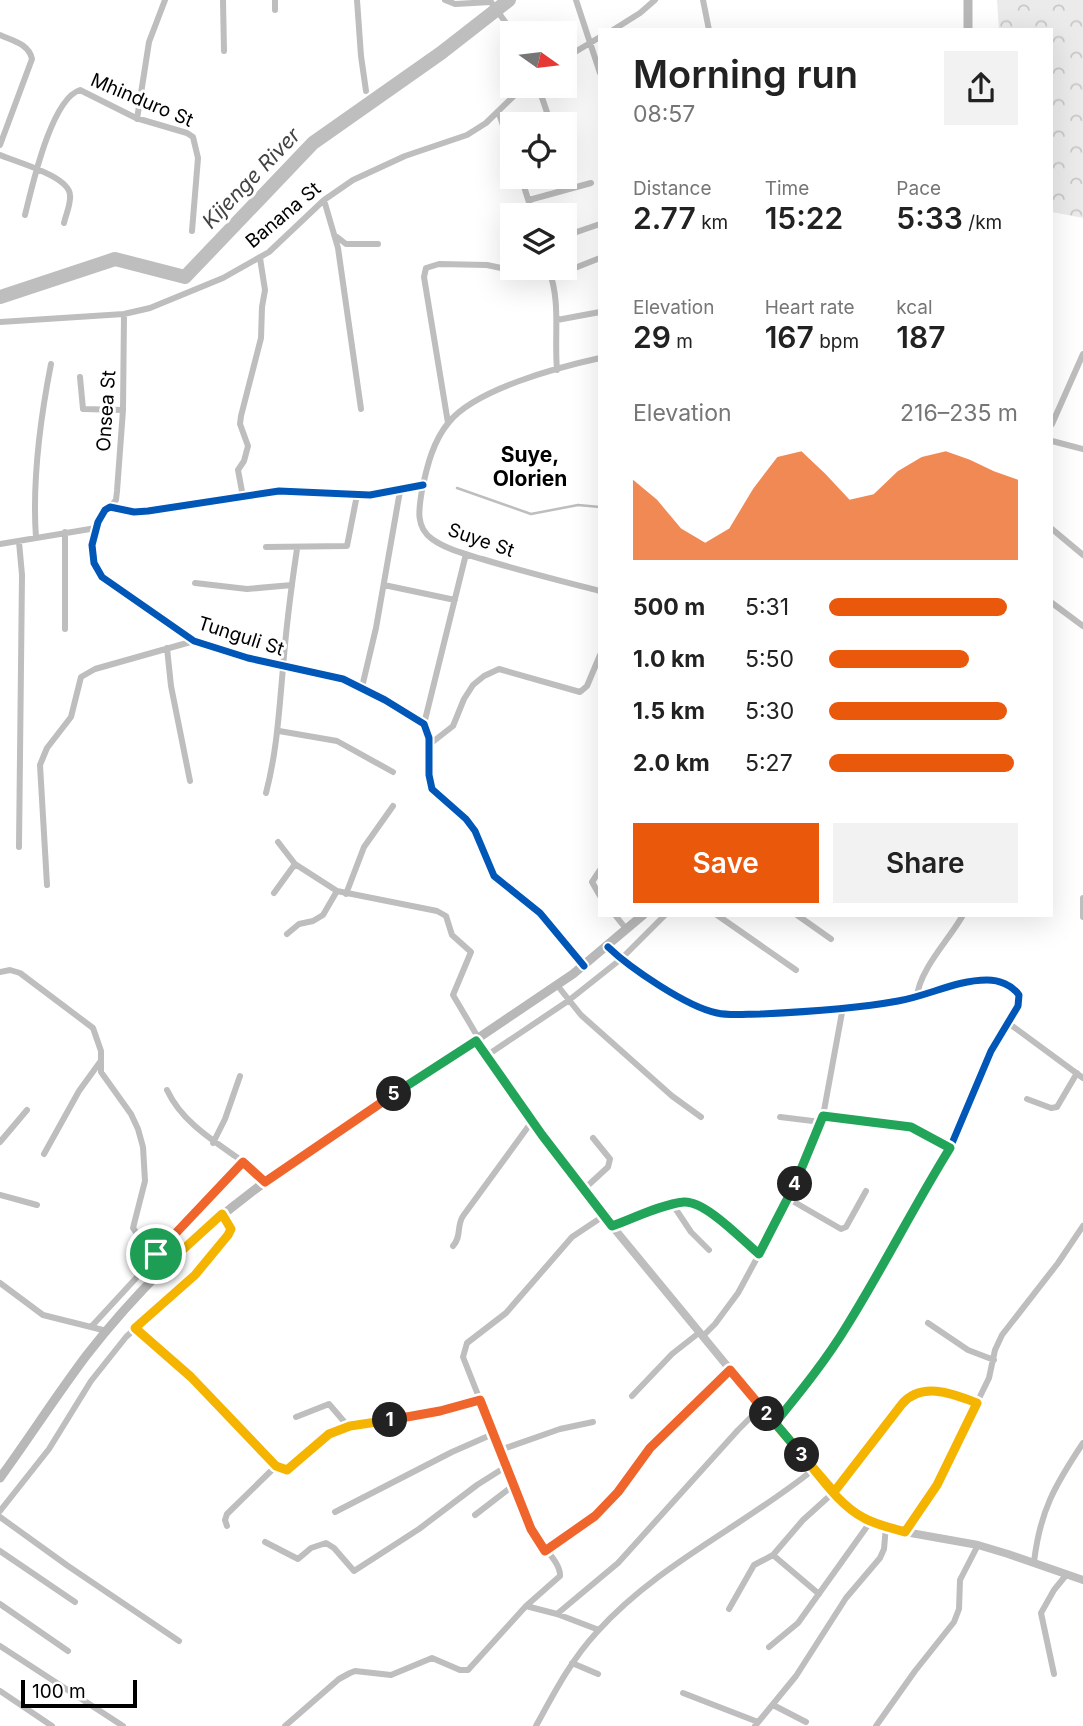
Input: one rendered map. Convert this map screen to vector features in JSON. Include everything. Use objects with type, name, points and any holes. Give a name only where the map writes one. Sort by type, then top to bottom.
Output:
[{"type":"main road","points":[[968,0],[968,28]]},
{"type":"main road","points":[[0,1478],[64,1386],[107,1331],[167,1264],[222,1214],[584,966],[641,917]]},
{"type":"street","points":[[137,118],[149,42],[165,0]]},
{"type":"street","points":[[223,0],[223,51]]},
{"type":"street","points":[[275,0],[275,10]]},
{"type":"street","points":[[357,0],[366,91]]},
{"type":"street","points":[[445,0],[455,4],[491,2],[504,21]]},
{"type":"street","points":[[576,0],[598,67]]},
{"type":"street","points":[[616,28],[655,0]]},
{"type":"street","points":[[703,0],[709,28]]},
{"type":"street","points":[[0,35],[25,46],[30,50],[32,59],[0,145]]},
{"type":"street","points":[[578,50],[598,38]]},
{"type":"street","name":"Mhinduro St","points":[[36,170],[53,125],[72,93],[84,90],[137,118],[193,137],[198,158],[192,230]]},
{"type":"street","name":"Banana St","points":[[0,322],[124,314],[150,308],[223,278],[260,258],[324,200],[366,172],[467,135],[486,123],[512,98]]},
{"type":"street","points":[[498,111],[500,117]]},
{"type":"street","points":[[0,155],[58,179],[69,189],[64,223]]},
{"type":"street","points":[[25,215],[36,170]]},
{"type":"street","points":[[529,200],[591,183]]},
{"type":"street","points":[[525,189],[530,203]]},
{"type":"street","points":[[324,200],[336,235],[362,410]]},
{"type":"street","points":[[577,232],[598,225]]},
{"type":"street","points":[[336,235],[346,244],[378,244]]},
{"type":"street","points":[[243,497],[238,470],[248,446],[240,420],[260,349],[265,290],[260,258]]},
{"type":"street","points":[[577,264],[598,259]]},
{"type":"street","points":[[449,423],[424,276],[426,268],[439,264],[500,268]]},
{"type":"street","points":[[552,280],[558,300],[556,370]]},
{"type":"street","points":[[557,320],[598,312]]},
{"type":"street","name":"Onsea St","points":[[110,507],[116,500],[123,410],[124,314]]},
{"type":"street","points":[[1053,422],[1083,354]]},
{"type":"street","name":"Suye St","points":[[598,359],[497,391],[460,411],[449,423],[427,463],[419,516],[425,533],[432,539],[466,554],[598,590]]},
{"type":"street","points":[[36,538],[37,470],[51,364]]},
{"type":"street","points":[[80,377],[83,409],[123,410]]},
{"type":"street","points":[[1053,441],[1083,449]]},
{"type":"street","points":[[0,544],[96,527],[100,517],[110,507],[134,512],[279,491],[357,495],[400,491],[423,485]]},
{"type":"street","points":[[362,687],[370,662],[400,491]]},
{"type":"street","points":[[266,547],[297,549],[347,546],[357,495]]},
{"type":"street","name":"Tunguli St","points":[[96,527],[92,555],[102,577],[194,641],[283,666],[330,675],[362,687],[424,724]]},
{"type":"street","points":[[1053,530],[1083,555]]},
{"type":"street","points":[[65,532],[65,629]]},
{"type":"street","points":[[19,542],[22,600],[19,847]]},
{"type":"street","points":[[266,793],[279,732],[283,666],[297,549]]},
{"type":"street","points":[[466,554],[424,724],[430,744],[429,775],[432,789],[466,819],[475,831],[494,876],[540,913],[584,966]]},
{"type":"street","points":[[195,583],[247,589],[292,585]]},
{"type":"street","points":[[384,585],[455,600]]},
{"type":"street","points":[[1053,604],[1083,626]]},
{"type":"street","points":[[47,885],[40,765],[47,748],[71,717],[80,677],[95,669],[194,641]]},
{"type":"street","points":[[167,648],[171,687],[190,781]]},
{"type":"street","points":[[430,744],[453,726],[468,692],[484,676],[504,669],[580,692],[587,686],[598,660]]},
{"type":"street","points":[[279,732],[337,741],[393,772]]},
{"type":"street","points":[[346,894],[364,847],[393,806]]},
{"type":"street","points":[[278,842],[295,864],[337,891],[437,911],[446,916],[452,935],[471,952],[453,995],[486,1056],[612,1226],[814,1469],[861,1517],[905,1532],[978,1545],[1083,1580]]},
{"type":"street","points":[[274,893],[295,864]]},
{"type":"street","points":[[598,873],[592,882],[598,892]]},
{"type":"street","points":[[288,934],[299,924],[313,921],[323,915],[337,891]]},
{"type":"street","points":[[1083,898],[1083,918]]},
{"type":"street","points":[[617,917],[627,930]]},
{"type":"street","points":[[486,1056],[568,1001],[621,960],[662,917]]},
{"type":"street","points":[[720,917],[796,970]]},
{"type":"street","points":[[800,917],[831,939]]},
{"type":"street","points":[[916,997],[923,974],[962,917]]},
{"type":"street","points":[[608,947],[621,960],[660,985],[716,1013],[797,1013],[899,1001],[961,983],[997,981],[1014,988],[1019,995],[1018,1006],[991,1051],[950,1148],[848,1326],[775,1423]]},
{"type":"street","points":[[0,978],[2,971],[20,973],[93,1028],[99,1043],[102,1072],[131,1114],[141,1137],[145,1181],[133,1228],[167,1264]]},
{"type":"street","points":[[557,985],[568,1001],[652,1079],[701,1118]]},
{"type":"street","points":[[632,1396],[673,1354],[715,1324],[738,1293],[789,1199],[822,1119],[843,1007]]},
{"type":"street","points":[[1007,1022],[1080,1076],[1057,1107],[1051,1108],[1027,1099]]},
{"type":"street","points":[[44,1154],[79,1091],[100,1062]]},
{"type":"street","points":[[213,1143],[225,1119],[240,1076]]},
{"type":"street","points":[[167,1090],[176,1107],[213,1143],[243,1162],[265,1182]]},
{"type":"street","points":[[2,1137],[27,1110]]},
{"type":"street","points":[[780,1117],[911,1127],[950,1148]]},
{"type":"street","points":[[453,1246],[460,1238],[459,1222],[533,1120]]},
{"type":"street","points":[[583,1190],[608,1167],[610,1159],[593,1138]]},
{"type":"street","points":[[91,1327],[243,1162]]},
{"type":"street","points":[[789,1199],[841,1229],[846,1227],[866,1191]]},
{"type":"street","points":[[0,1195],[37,1205]]},
{"type":"street","points":[[612,1226],[684,1202],[702,1208],[759,1254]]},
{"type":"street","points":[[673,1205],[691,1233],[709,1250]]},
{"type":"street","points":[[0,1511],[49,1449],[91,1381],[135,1328],[195,1275],[228,1235],[231,1229],[222,1214]]},
{"type":"street","points":[[285,1726],[339,1679],[355,1671],[391,1675],[432,1658],[460,1670],[468,1670],[526,1606],[561,1576],[558,1565],[534,1536],[463,1357],[465,1346],[506,1313],[572,1237],[605,1215]]},
{"type":"street","points":[[905,1532],[937,1485],[989,1378],[1002,1335],[1083,1226]]},
{"type":"street","points":[[0,1283],[43,1315],[107,1331]]},
{"type":"street","points":[[928,1322],[968,1350],[994,1360]]},
{"type":"street","points":[[135,1328],[191,1377],[276,1466],[287,1470],[323,1437],[350,1426],[440,1411],[480,1400]]},
{"type":"street","points":[[545,1551],[595,1516],[618,1492],[650,1448],[730,1370]]},
{"type":"street","points":[[729,1609],[754,1565],[773,1555],[803,1520],[834,1492],[902,1404],[912,1395],[935,1391],[977,1403]]},
{"type":"street","points":[[296,1417],[329,1404],[350,1426]]},
{"type":"street","points":[[557,1614],[618,1563],[761,1407]]},
{"type":"street","points":[[500,1450],[560,1429],[593,1422]]},
{"type":"street","points":[[335,1512],[493,1434]]},
{"type":"street","points":[[1034,1562],[1042,1514],[1057,1482],[1083,1443]]},
{"type":"street","points":[[227,1526],[227,1514],[276,1466]]},
{"type":"street","points":[[265,1542],[298,1559],[311,1548],[326,1543],[334,1548],[354,1571],[419,1529],[507,1466]]},
{"type":"street","points":[[536,1726],[572,1663],[598,1630],[689,1553],[785,1493],[814,1469]]},
{"type":"street","points":[[475,1515],[514,1485]]},
{"type":"street","points":[[0,1517],[179,1641]]},
{"type":"street","points":[[769,1647],[797,1623],[871,1521]]},
{"type":"street","points":[[683,1693],[756,1724],[796,1676],[846,1598],[883,1553],[886,1526]]},
{"type":"street","points":[[876,1726],[954,1622],[959,1609],[960,1580],[978,1545]]},
{"type":"street","points":[[0,1551],[75,1602]]},
{"type":"street","points":[[773,1555],[819,1594]]},
{"type":"street","points":[[1055,1674],[1041,1613],[1054,1590],[1068,1574]]},
{"type":"street","points":[[0,1604],[68,1651]]},
{"type":"street","points":[[526,1606],[557,1614],[598,1630]]},
{"type":"street","points":[[0,1646],[122,1726]]},
{"type":"street","points":[[572,1663],[598,1674]]},
{"type":"street","points":[[0,1691],[52,1726]]},
{"type":"street","points":[[773,1705],[806,1722]]},
{"type":"green space","points":[[997,0],[1083,0],[1083,218],[1053,212],[1053,28],[999,28]]},
{"type":"waterway","name":"Kijenge River","points":[[0,297],[115,259],[185,277],[313,143],[441,53],[509,0]]},
{"type":"waterway","points":[[457,488],[531,514],[578,505],[598,507]]},
{"type":"cycle path","points":[[423,485],[370,495],[279,491],[134,512],[110,507],[98,522],[92,545],[94,563],[102,577],[194,641],[248,658],[343,679],[424,724],[429,738],[429,775],[432,789],[466,819],[475,831],[494,876],[540,913],[584,966]]},
{"type":"cycle path","points":[[608,947],[644,976],[675,995],[722,1014],[864,1006],[909,999],[953,985],[976,981],[1001,982],[1013,988],[1019,995],[1018,1006],[991,1051],[950,1148],[847,1326],[775,1423]]},
{"type":"district","name":"Suye, Olorien","points":[[530,466]]},
{"type":"route","points":[[156,1254],[167,1264],[222,1214],[231,1229],[195,1275],[135,1328],[191,1377],[276,1466],[287,1470],[323,1437],[350,1426],[411,1417],[480,1400],[531,1529],[545,1551],[590,1521],[618,1492],[650,1448],[730,1370],[775,1423],[834,1492],[906,1399],[912,1395],[935,1391],[977,1403],[937,1485],[905,1532],[861,1517],[840,1499],[814,1469],[775,1423],[848,1326],[950,1148],[916,1128],[823,1116],[789,1199],[759,1254],[718,1220],[691,1203],[673,1205],[612,1226],[542,1135],[476,1041],[265,1182],[243,1162],[156,1254]]}]
